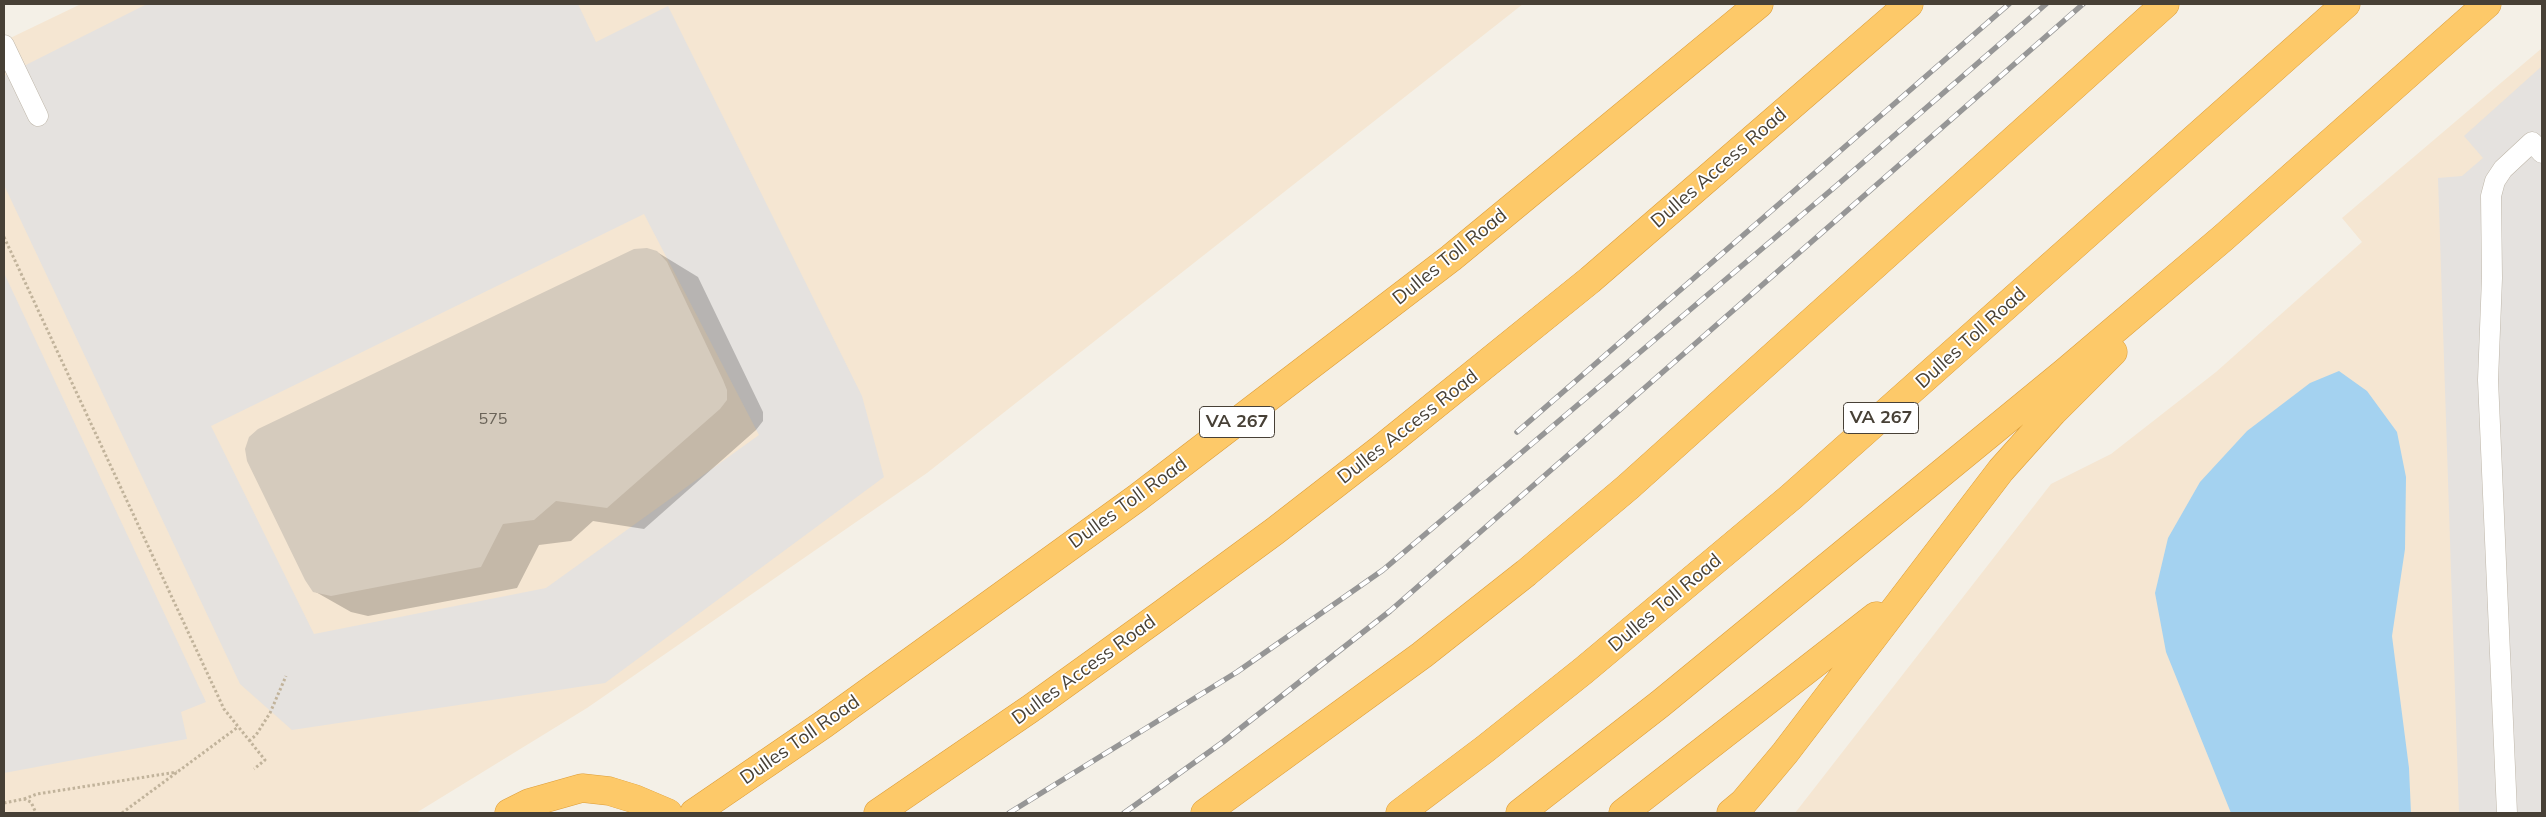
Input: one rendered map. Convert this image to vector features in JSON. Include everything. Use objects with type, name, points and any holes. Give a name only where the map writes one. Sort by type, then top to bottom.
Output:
[{"type":"highway","name":"Dulles Toll Road","points":[[694,813],[824,724],[1137,498],[1451,258],[1759,4]]},
{"type":"highway","name":"Dulles Access Road","points":[[878,813],[1038,704],[1268,536],[1382,448],[1590,280],[1909,4]]},
{"type":"highway","points":[[1205,813],[1422,655],[1592,518],[1728,399],[1927,216],[2165,4]]},
{"type":"highway","name":"Dulles Toll Road","points":[[1400,813],[1485,749],[1583,671],[1791,497],[2346,4]]},
{"type":"highway","points":[[1520,813],[1787,600],[2058,379],[2223,238],[2487,4]]},
{"type":"highway","points":[[1731,813],[1743,803],[1785,753],[1970,508],[2030,436],[2223,238]]},
{"type":"highway","points":[[1623,813],[1905,594]]},
{"type":"highway","points":[[509,813],[529,803],[582,788],[609,792],[635,799],[668,813]]},
{"type":"lane","points":[[4,45],[38,116]]},
{"type":"lane","points":[[2507,813],[2488,380],[2492,278],[2491,196],[2495,181],[2503,169],[2532,142],[2542,153]]},
{"type":"path","points":[[4,237],[202,657],[224,709],[265,760],[254,769]]},
{"type":"path","points":[[249,741],[270,713],[286,676]]},
{"type":"path","points":[[122,813],[238,727]]},
{"type":"path","points":[[4,803],[37,794],[177,772]]},
{"type":"path","points":[[24,799],[31,802],[36,813]]},
{"type":"shaded area","points":[[81,4],[1523,4],[927,473],[587,708],[416,813],[4,813],[4,41]]},
{"type":"shaded area","points":[[147,4],[578,4],[596,42],[668,6],[862,396],[884,477],[605,683],[292,730],[240,684],[4,185],[4,76]],"holes":[[[644,214],[759,435],[546,588],[314,634],[211,426]]]},
{"type":"shaded area","points":[[2542,48],[2542,813],[1795,813],[2051,484],[2111,454],[2216,372],[2362,242],[2342,218]]},
{"type":"shaded area","points":[[2542,66],[2542,813],[2459,813],[2438,178],[2462,176],[2483,158],[2464,136]]},
{"type":"shaded area","points":[[4,273],[206,702],[181,712],[187,739],[4,773]]},
{"type":"water","points":[[2339,371],[2367,391],[2397,432],[2406,477],[2405,549],[2392,636],[2409,768],[2411,813],[2231,813],[2166,652],[2155,593],[2168,538],[2200,482],[2247,431],[2310,383]]},
{"type":"building","points":[[647,248],[657,251],[667,262],[723,380],[727,390],[727,400],[720,409],[607,508],[556,501],[534,520],[503,524],[481,567],[331,596],[313,592],[305,580],[247,461],[245,449],[249,437],[258,429],[634,249]]},
{"type":"railway","points":[[1517,432],[2009,4]]},
{"type":"railway","points":[[1009,813],[1237,672],[1383,570],[1836,186],[2046,4]]},
{"type":"railway","points":[[1124,813],[1223,742],[1390,611],[2083,4]]}]
